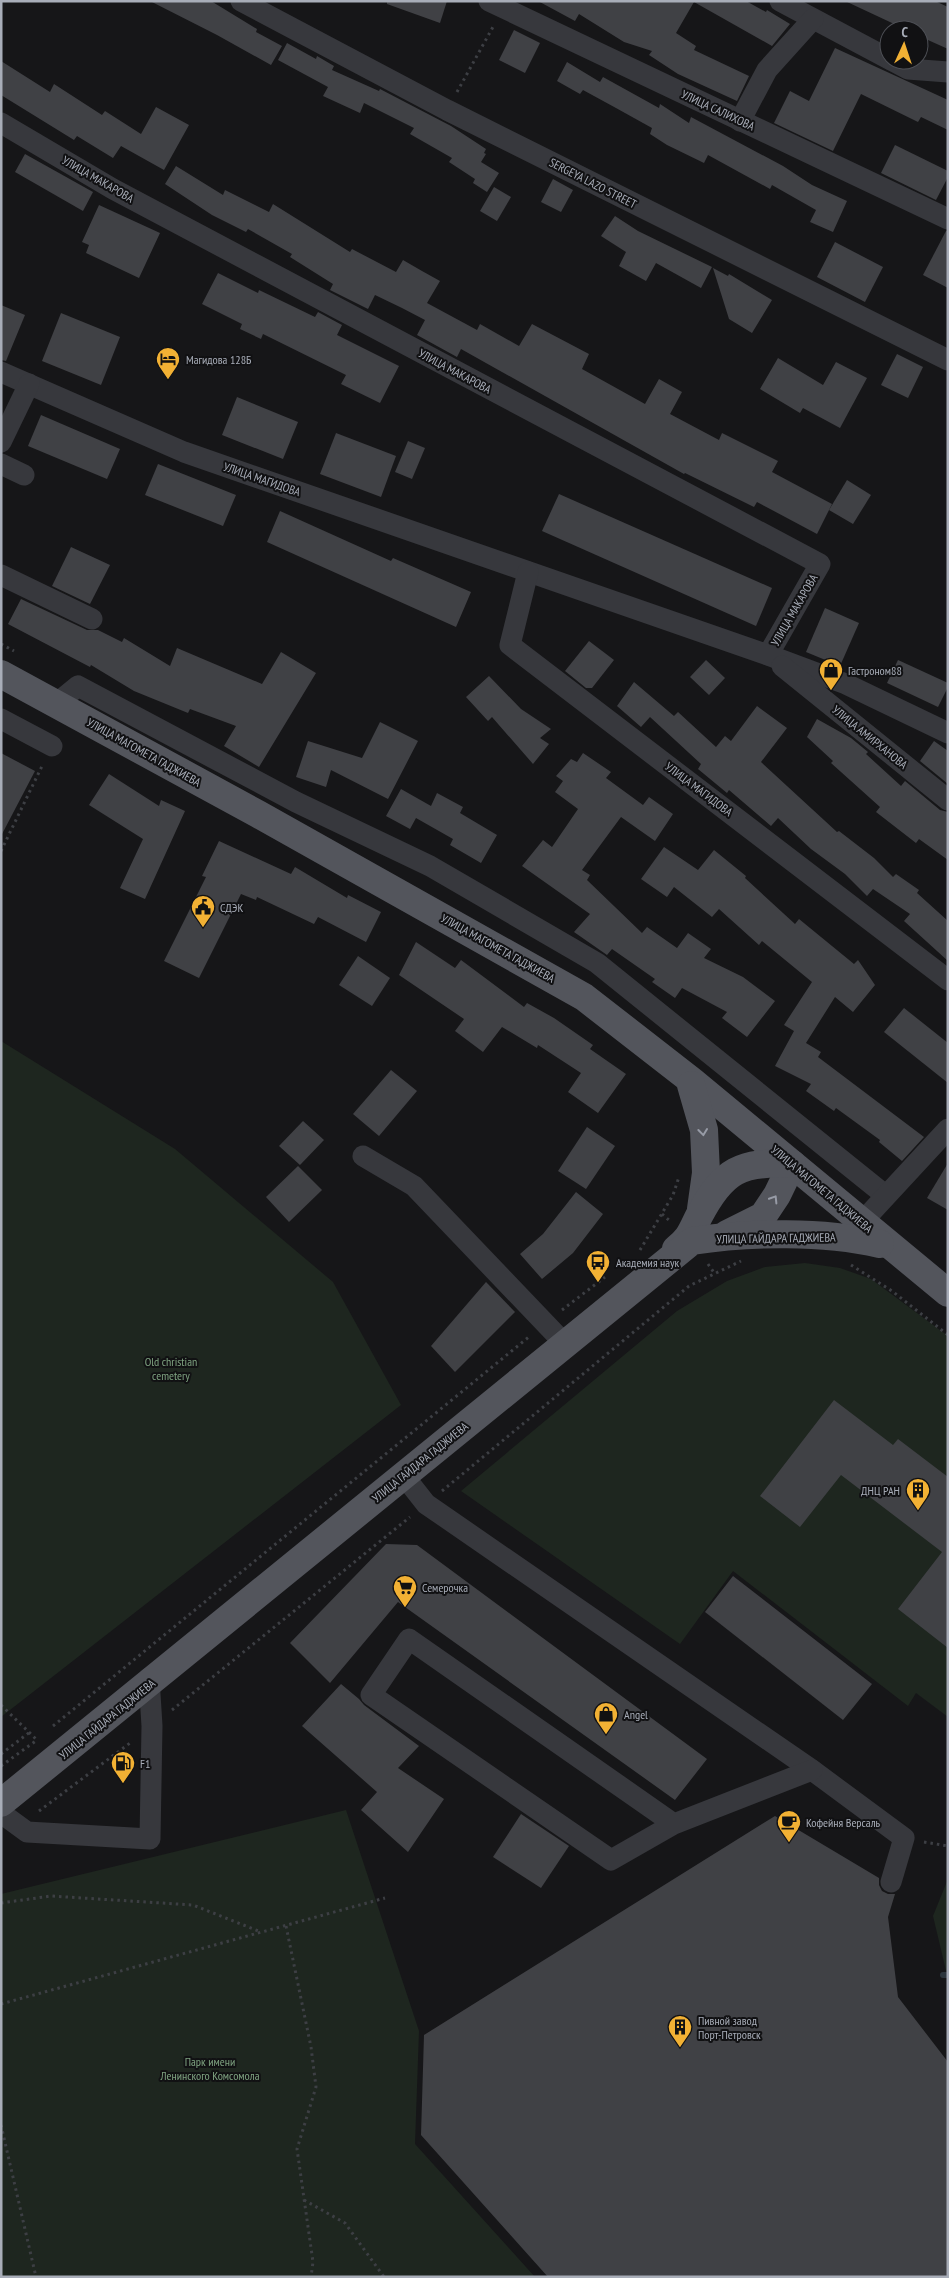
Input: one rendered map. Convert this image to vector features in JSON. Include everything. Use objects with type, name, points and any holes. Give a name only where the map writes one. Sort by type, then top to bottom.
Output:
[{"type":"main road","name":"УЛИЦА МАГОМЕТА ГАДЖИЕВА","points":[[1,674],[258,814],[584,996],[692,1081],[880,1244],[948,1297]]},
{"type":"main road","name":"УЛИЦА МАГОМЕТА ГАДЖИЕВА","points":[[1,681],[255,818],[582,1000],[692,1085],[948,1293]]},
{"type":"main road","points":[[692,1085],[704,1130],[706,1173],[700,1214]]},
{"type":"main road","points":[[700,1214],[731,1172],[745,1166],[789,1165],[777,1195],[763,1216],[722,1236]]},
{"type":"main road","name":"УЛИЦА ГАЙДАРА ГАДЖИЕВА","points":[[1,1803],[402,1472],[556,1336],[689,1239],[700,1214]]},
{"type":"main road","name":"УЛИЦА ГАЙДАРА ГАДЖИЕВА","points":[[1,1797],[45,1743],[149,1681],[404,1476],[556,1336],[692,1241],[722,1236],[825,1235],[880,1244]]},
{"type":"street","name":"SERGEYA LAZO STREET","points":[[241,1],[447,110],[948,360]]},
{"type":"street","points":[[780,1],[879,54]]},
{"type":"street","name":"УЛИЦА САЛИХОВА","points":[[496,5],[948,219]]},
{"type":"street","points":[[740,120],[767,70],[813,19]]},
{"type":"street","points":[[921,70],[948,72]]},
{"type":"street","name":"УЛИЦА МАКАРОВА","points":[[2,125],[113,189],[820,564],[768,655]]},
{"type":"street","name":"УЛИЦА МАГИДОВА","points":[[1,372],[184,452],[768,655],[846,684],[948,733]]},
{"type":"street","points":[[1,442],[29,384]]},
{"type":"street","points":[[1,464],[24,475]]},
{"type":"street","name":"УЛИЦА МАГИДОВА","points":[[528,572],[510,645],[948,980]]},
{"type":"street","points":[[1,575],[92,619]]},
{"type":"street","name":"УЛИЦА АМИРХАНОВА","points":[[768,655],[948,800]]},
{"type":"street","points":[[56,704],[78,686],[296,802],[430,866],[597,964],[885,1195]]},
{"type":"street","points":[[1,719],[52,746]]},
{"type":"street","points":[[862,1222],[948,1129]]},
{"type":"street","points":[[363,1156],[414,1186],[556,1336]]},
{"type":"street","points":[[404,1476],[426,1504],[812,1770],[904,1838],[891,1882]]},
{"type":"street","points":[[674,1824],[409,1640],[371,1695],[611,1860],[674,1824],[812,1770]]},
{"type":"street","points":[[1,1813],[27,1832],[150,1839],[152,1726],[149,1681]]},
{"type":"path","points":[[447,110],[496,5]]},
{"type":"path","points":[[1,851],[52,746]]},
{"type":"path","points":[[633,1255],[640,1250],[673,1196],[681,1170]]},
{"type":"path","points":[[19,1826],[152,1726],[426,1504],[689,1286],[749,1258]]},
{"type":"path","points":[[846,1262],[892,1291],[948,1335]]},
{"type":"path","points":[[52,1727],[556,1336],[612,1272]]},
{"type":"path","points":[[1,1705],[45,1743],[1,1766]]},
{"type":"path","points":[[1,1754],[30,1732]]},
{"type":"path","points":[[1,1903],[51,1896],[193,1905],[262,1932]]},
{"type":"path","points":[[1,2004],[385,1898]]},
{"type":"path","points":[[286,1926],[316,2087],[297,2149],[313,2262],[311,2277]]},
{"type":"path","points":[[1,2124],[36,2277]]},
{"type":"path","points":[[304,2200],[345,2223],[384,2277]]},
{"type":"green space","name":"Old сhristian cemetery","points":[[1,1041],[175,1149],[333,1282],[401,1405],[1,1717]]},
{"type":"green space","points":[[805,1263],[840,1268],[871,1279],[948,1336],[948,1717],[916,1693],[908,1706],[733,1571],[680,1644],[461,1491],[677,1311],[727,1281],[765,1267]]},
{"type":"green space","name":"Парк имени Ленинского Комсомола","points":[[346,1810],[419,2031],[415,2144],[535,2277],[1,2277],[1,1894]]},
{"type":"green space","points":[[948,1879],[948,1979],[933,1916]]},
{"type":"building","points":[[150,1],[211,1],[257,29],[256,32],[282,46],[271,65]]},
{"type":"building","points":[[387,1],[447,1],[440,23],[387,4]]},
{"type":"building","points":[[538,1],[746,1],[766,12],[767,10],[790,24],[772,46],[694,2],[676,33],[696,46],[694,50],[749,76],[737,101],[678,74],[649,55],[652,51],[624,42],[579,14],[575,21]]},
{"type":"building","points":[[845,1],[935,1],[948,7],[948,49],[929,40],[929,20],[886,20]]},
{"type":"building","points":[[514,30],[540,43],[525,73],[499,60]]},
{"type":"building","points":[[287,43],[316,59],[317,56],[334,66],[332,70],[379,91],[380,89],[451,126],[486,149],[484,153],[486,154],[481,162],[499,173],[487,192],[473,183],[475,179],[449,162],[452,158],[410,134],[414,128],[364,103],[360,113],[323,96],[328,87],[278,60]]},
{"type":"building","points":[[835,48],[879,68],[879,70],[883,70],[948,100],[948,130],[921,117],[918,122],[861,94],[833,151],[774,123],[790,91],[809,101]]},
{"type":"building","points":[[1,61],[50,92],[54,84],[102,115],[105,111],[141,134],[156,107],[189,125],[164,170],[121,146],[113,158],[77,136],[74,140],[1,95]]},
{"type":"building","points":[[567,62],[600,82],[603,77],[659,108],[660,104],[689,123],[691,117],[783,166],[812,185],[847,201],[833,232],[810,222],[816,210],[772,185],[770,189],[708,155],[704,163],[667,145],[650,134],[652,128],[583,90],[580,94],[557,81]]},
{"type":"building","points":[[895,145],[948,171],[948,177],[936,200],[881,173]]},
{"type":"building","points":[[25,154],[93,192],[83,211],[15,172]]},
{"type":"building","points":[[176,166],[223,195],[225,190],[269,212],[273,204],[350,252],[352,249],[396,272],[403,260],[440,281],[427,303],[477,330],[480,324],[519,346],[532,324],[589,354],[582,369],[645,404],[659,379],[682,392],[670,414],[719,440],[722,433],[778,461],[772,472],[832,504],[817,534],[757,502],[754,507],[684,474],[461,349],[457,357],[417,335],[425,320],[402,308],[375,295],[368,309],[330,290],[333,284],[290,257],[292,254],[248,229],[246,232],[212,215],[165,184]]},
{"type":"building","points":[[553,179],[573,190],[561,212],[541,202]]},
{"type":"building","points":[[494,187],[511,197],[497,221],[480,211]]},
{"type":"building","points":[[99,205],[160,233],[139,278],[86,253],[89,245],[82,242]]},
{"type":"building","points":[[615,216],[638,231],[712,267],[701,288],[656,263],[646,281],[619,266],[626,252],[601,236]]},
{"type":"building","points":[[946,231],[948,231],[948,288],[923,275]]},
{"type":"building","points":[[835,242],[883,267],[865,302],[817,277]]},
{"type":"building","points":[[713,268],[728,276],[729,274],[772,300],[752,333],[729,319]]},
{"type":"building","points":[[218,273],[258,293],[259,290],[315,317],[318,312],[342,325],[337,335],[399,366],[380,403],[341,384],[346,375],[263,334],[261,339],[240,329],[242,324],[202,304]]},
{"type":"building","points":[[1,305],[25,315],[6,361],[1,360]]},
{"type":"building","points":[[61,313],[120,337],[101,385],[42,361]]},
{"type":"building","points":[[897,354],[923,367],[908,398],[881,385]]},
{"type":"building","points":[[778,358],[823,385],[836,362],[867,378],[840,428],[803,408],[800,413],[760,389]]},
{"type":"building","points":[[237,397],[298,422],[283,459],[222,435]]},
{"type":"building","points":[[41,415],[120,449],[107,479],[28,446]]},
{"type":"building","points":[[336,433],[396,456],[381,497],[320,474]]},
{"type":"building","points":[[408,441],[425,448],[412,479],[395,472]]},
{"type":"building","points":[[158,464],[236,495],[223,526],[145,495]]},
{"type":"building","points":[[847,480],[871,495],[853,524],[829,510]]},
{"type":"building","points":[[559,494],[772,588],[756,626],[542,531]]},
{"type":"building","points":[[280,511],[391,561],[393,558],[471,592],[456,627],[267,542]]},
{"type":"building","points":[[71,547],[110,565],[90,604],[52,586]]},
{"type":"building","points":[[21,599],[87,630],[98,630],[122,642],[124,638],[170,666],[177,648],[262,684],[281,652],[316,673],[259,767],[224,746],[236,726],[190,709],[188,713],[134,691],[91,665],[90,667],[8,624]]},
{"type":"building","points":[[825,608],[859,623],[840,666],[806,652]]},
{"type":"building","points":[[589,641],[614,660],[592,688],[586,688],[565,671]]},
{"type":"building","points":[[706,660],[725,678],[709,695],[690,677]]},
{"type":"building","points":[[898,660],[948,683],[948,687],[938,707],[887,683]]},
{"type":"building","points":[[489,676],[521,709],[551,729],[540,738],[549,744],[533,764],[492,717],[488,721],[466,697]]},
{"type":"building","points":[[634,682],[674,716],[678,712],[716,747],[725,736],[731,741],[757,706],[787,728],[761,762],[837,832],[839,831],[874,858],[893,877],[896,874],[919,890],[917,893],[948,921],[948,961],[904,921],[910,914],[873,889],[867,896],[845,874],[811,849],[778,818],[771,826],[729,790],[727,793],[698,769],[701,764],[650,717],[641,727],[617,706]]},
{"type":"building","points":[[817,719],[851,738],[868,752],[866,754],[901,786],[905,781],[940,810],[948,812],[948,860],[919,839],[916,843],[876,812],[880,807],[831,763],[833,761],[807,737]]},
{"type":"building","points":[[380,722],[418,741],[388,799],[331,770],[326,787],[296,777],[308,741],[362,758]]},
{"type":"building","points":[[934,741],[948,751],[948,784],[920,761]]},
{"type":"building","points":[[1,753],[35,771],[1,836]]},
{"type":"building","points":[[583,753],[611,772],[606,778],[643,805],[649,797],[673,814],[655,841],[621,817],[582,870],[590,875],[587,880],[642,933],[647,927],[677,948],[688,933],[711,949],[704,958],[743,977],[775,1001],[747,1037],[722,1018],[727,1012],[682,988],[675,998],[652,982],[655,979],[612,949],[607,955],[574,932],[590,914],[522,866],[543,840],[552,847],[578,809],[555,792],[563,781],[556,776],[571,759],[577,762]]},
{"type":"building","points":[[109,774],[159,806],[161,800],[185,811],[145,899],[120,888],[143,839],[89,805]]},
{"type":"building","points":[[401,789],[431,806],[437,793],[463,807],[460,813],[497,835],[481,863],[450,845],[453,839],[416,818],[410,829],[386,816]]},
{"type":"building","points":[[219,841],[291,874],[295,867],[347,898],[348,895],[381,912],[366,942],[318,917],[314,924],[257,897],[256,900],[241,894],[199,978],[164,961],[206,877],[202,876]]},
{"type":"building","points":[[664,847],[698,870],[714,850],[746,876],[745,878],[795,924],[799,919],[854,964],[858,960],[875,985],[853,1012],[835,997],[806,1043],[821,1052],[818,1057],[924,1137],[902,1161],[879,1142],[880,1140],[836,1108],[834,1111],[806,1091],[811,1084],[775,1066],[794,1031],[784,1025],[812,982],[762,941],[759,945],[719,909],[712,917],[674,887],[667,897],[641,879]]},
{"type":"building","points":[[416,942],[455,968],[461,960],[524,1007],[527,1003],[554,1018],[593,1045],[590,1049],[626,1074],[598,1113],[568,1092],[581,1073],[538,1045],[537,1048],[502,1027],[483,1052],[455,1031],[464,1019],[399,975]]},
{"type":"building","points":[[358,956],[390,978],[372,1006],[339,985]]},
{"type":"building","points":[[904,1008],[948,1043],[948,1083],[884,1032]]},
{"type":"building","points":[[391,1070],[417,1091],[379,1136],[353,1114]]},
{"type":"building","points":[[303,1121],[324,1140],[300,1165],[279,1146]]},
{"type":"building","points":[[587,1127],[615,1146],[586,1189],[558,1171]]},
{"type":"building","points":[[948,1163],[948,1210],[927,1198]]},
{"type":"building","points":[[298,1166],[322,1190],[289,1222],[266,1197]]},
{"type":"building","points":[[576,1192],[603,1214],[573,1253],[542,1279],[520,1254],[543,1234]]},
{"type":"building","points":[[486,1282],[515,1312],[455,1372],[431,1346]]},
{"type":"building","name":"ДНЦ РАН","points":[[834,1400],[893,1445],[898,1439],[948,1477],[948,1648],[898,1609],[942,1552],[841,1475],[800,1527],[760,1496]]},
{"type":"building","points":[[386,1544],[417,1545],[707,1759],[675,1800],[398,1602],[330,1683],[290,1643]]},
{"type":"building","points":[[733,1576],[872,1684],[843,1720],[705,1612]]},
{"type":"building","points":[[341,1684],[364,1705],[419,1746],[398,1768],[444,1799],[408,1852],[361,1810],[377,1792],[302,1726]]},
{"type":"building","points":[[521,1814],[569,1846],[541,1888],[493,1857]]},
{"type":"building","name":"Пивной завод Порт-Петровск","points":[[775,1816],[879,1878],[879,1885],[882,1891],[888,1894],[895,1894],[888,1917],[898,1997],[948,2062],[948,2277],[548,2277],[421,2135],[424,2035]]},
{"type":"waterway","points":[[943,1975],[948,1975]]},
{"type":"place","name":"Магидова 128Б","points":[[168,380]]},
{"type":"place","name":"Гастроном88","points":[[831,691]]},
{"type":"place","name":"СДЭК","points":[[203,928]]},
{"type":"place","name":"Академия наук","points":[[598,1283]]},
{"type":"place","name":"ДНЦ РАН","points":[[918,1511]]},
{"type":"place","name":"Семерочка","points":[[405,1608]]},
{"type":"place","name":"Angel","points":[[606,1735]]},
{"type":"place","name":"F1","points":[[123,1784]]},
{"type":"place","name":"Кофейня Версаль","points":[[789,1843]]},
{"type":"place","name":"Пивной завод Порт-Петровск","points":[[680,2048]]}]
